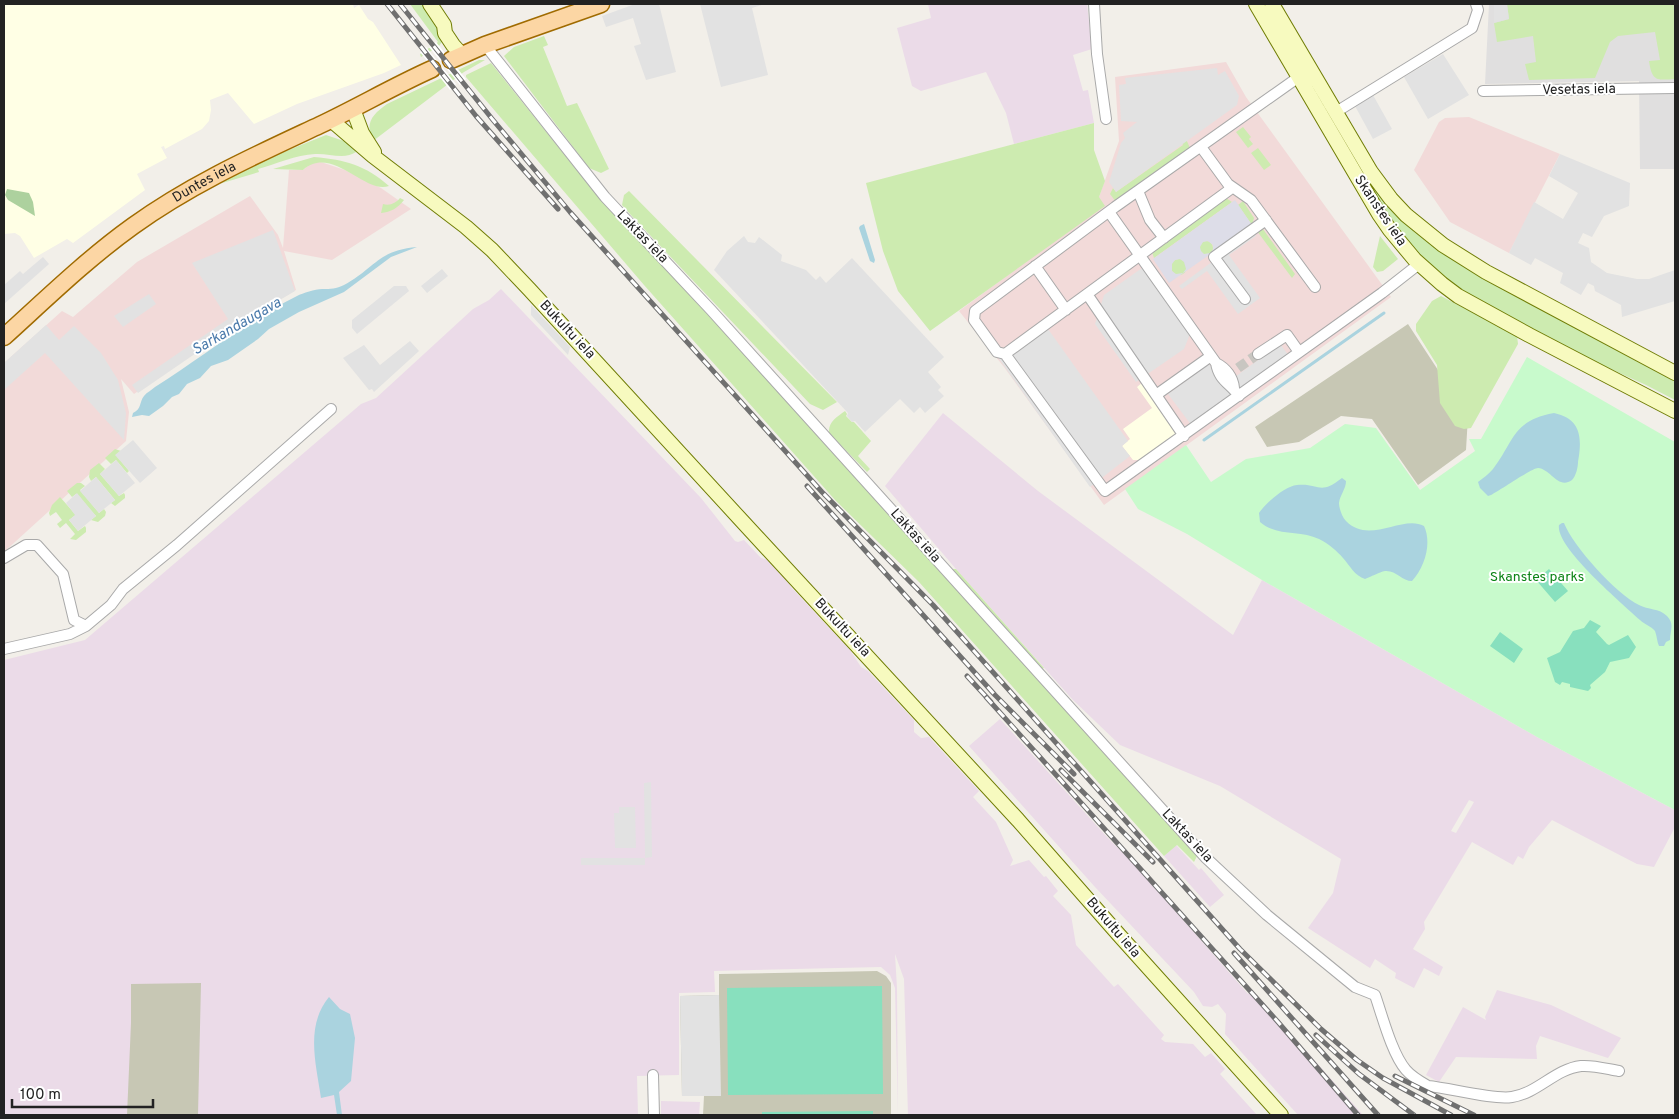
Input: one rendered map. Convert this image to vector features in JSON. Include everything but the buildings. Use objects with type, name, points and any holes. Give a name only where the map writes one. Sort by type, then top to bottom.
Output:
[{"type":"main road","points":[[456,57],[601,4]]},
{"type":"main road","name":"Duntes iela","points":[[4,337],[90,260],[133,226],[165,205],[257,154],[331,120],[432,69]]},
{"type":"street","points":[[430,4],[444,25],[456,57]]},
{"type":"street","points":[[1094,4],[1097,54],[1106,119]]},
{"type":"street","name":"Skanstes iela","points":[[1256,4],[1304,73],[1336,112],[1378,183],[1419,227],[1486,272],[1675,373]]},
{"type":"street","name":"Skanstes iela","points":[[1272,4],[1304,73],[1379,214],[1402,246],[1419,264],[1442,284],[1474,305],[1675,410]]},
{"type":"street","points":[[1336,112],[1472,28],[1478,10],[1476,4]]},
{"type":"street","name":"Laktas iela","points":[[485,45],[605,197],[717,317],[1205,857],[1267,915],[1355,987],[1375,995],[1388,1035],[1406,1070],[1428,1086],[1510,1098],[1528,1093],[1564,1071],[1581,1066],[1619,1071]]},
{"type":"street","points":[[1304,73],[1035,266],[975,311],[974,320],[997,352],[1005,354],[1106,491],[1184,436],[1236,392],[1299,352],[1382,293],[1419,264]]},
{"type":"street","name":"Vesetas iela","points":[[1483,91],[1675,88]]},
{"type":"street","name":"Bukultu iela","points":[[353,108],[370,148],[381,163]]},
{"type":"street","name":"Bukultu iela","points":[[331,120],[381,163],[466,226],[529,289],[1018,820],[1281,1115]]},
{"type":"street","points":[[1201,146],[1228,184],[1251,200],[1315,287]]},
{"type":"street","points":[[1005,354],[1232,188]]},
{"type":"street","points":[[1138,191],[1150,220],[1164,238]]},
{"type":"street","points":[[1109,212],[1213,359],[1227,385],[1236,392]]},
{"type":"street","points":[[1246,299],[1214,256],[1266,220]]},
{"type":"street","points":[[1035,266],[1066,310]]},
{"type":"street","points":[[1087,294],[1184,436]]},
{"type":"street","points":[[1258,354],[1287,335],[1299,352]]},
{"type":"street","points":[[1213,359],[1233,371],[1236,392]]},
{"type":"street","points":[[1156,395],[1213,359]]},
{"type":"street","points":[[4,649],[70,634],[86,626],[111,605],[124,589],[332,409]]},
{"type":"street","points":[[4,558],[26,545],[36,544],[64,574],[74,620],[86,626]]},
{"type":"street","points":[[654,1075],[654,1115]]},
{"type":"shaded area","points":[[4,4],[353,4],[354,8],[359,5],[368,19],[373,22],[401,65],[384,73],[297,104],[254,124],[228,93],[210,100],[209,121],[202,129],[165,149],[164,146],[161,147],[167,158],[137,174],[145,190],[73,243],[67,239],[34,258],[20,236],[15,233],[4,234]]},
{"type":"shaded area","points":[[635,4],[659,4],[676,72],[646,80],[634,46],[641,44],[633,18],[606,27],[602,16]]},
{"type":"shaded area","points":[[700,4],[765,4],[752,8],[768,75],[721,87]]},
{"type":"shaded area","points":[[928,4],[1087,4],[1092,49],[1073,55],[1083,91],[1088,90],[1094,123],[1014,144],[1006,113],[986,72],[921,91],[912,86],[897,28],[931,18]]},
{"type":"shaded area","points":[[1489,4],[1675,4],[1675,169],[1640,169],[1639,81],[1485,84]]},
{"type":"shaded area","points":[[1494,4],[1507,4],[1509,19],[1494,23]]},
{"type":"shaded area","points":[[1443,54],[1469,95],[1428,119],[1404,77]]},
{"type":"shaded area","points":[[1226,62],[1246,97],[1391,297],[1104,505],[1004,367],[959,311],[1024,263],[1099,197],[1119,141],[1115,77]]},
{"type":"shaded area","points":[[1217,68],[1218,75],[1225,71],[1239,96],[1237,105],[1116,192],[1109,182],[1121,143],[1125,138],[1123,133],[1137,122],[1121,121],[1119,85],[1126,84],[1125,78]]},
{"type":"shaded area","points":[[1373,95],[1392,129],[1373,139],[1355,106]]},
{"type":"shaded area","points":[[1469,117],[1560,154],[1509,253],[1450,222],[1414,170],[1439,122],[1445,118]]},
{"type":"shaded area","points":[[1560,154],[1630,183],[1629,206],[1604,216],[1592,237],[1583,233],[1578,243],[1589,248],[1591,262],[1607,273],[1637,279],[1649,279],[1675,270],[1675,301],[1622,317],[1621,305],[1595,291],[1594,286],[1588,283],[1581,295],[1560,283],[1563,273],[1535,258],[1531,265],[1509,253],[1534,202],[1563,219],[1578,193],[1549,176]]},
{"type":"shaded area","points":[[318,161],[345,170],[381,188],[411,209],[332,260],[284,251],[296,290],[240,323],[134,394],[121,379],[129,412],[126,441],[4,552],[4,363],[62,311],[73,317],[137,262],[250,196],[278,235],[283,248],[289,170],[303,170]]},
{"type":"shaded area","points":[[1235,200],[1252,225],[1169,283],[1153,259]],"holes":[[[1208,241],[1213,245],[1213,250],[1210,253],[1204,254],[1200,247],[1203,242]],[[1180,259],[1184,262],[1186,269],[1183,273],[1176,274],[1172,271],[1172,264],[1175,260]]]},
{"type":"shaded area","points":[[273,230],[295,291],[234,327],[138,393],[132,385],[228,319],[192,263]]},
{"type":"shaded area","points":[[1253,232],[1256,236],[1229,255],[1260,298],[1238,314],[1207,271],[1182,289],[1179,286]]},
{"type":"shaded area","points":[[744,236],[748,242],[755,243],[759,237],[782,255],[781,261],[806,270],[816,280],[820,276],[826,283],[852,258],[944,357],[928,372],[941,387],[938,390],[944,396],[925,413],[920,407],[914,413],[900,399],[865,432],[855,421],[852,422],[847,416],[848,413],[714,270],[727,251]]},
{"type":"shaded area","points":[[43,257],[49,264],[4,304],[4,285],[20,271],[23,274]]},
{"type":"shaded area","points":[[1142,268],[1190,334],[1184,349],[1136,382],[1095,324],[1104,295]]},
{"type":"shaded area","points":[[442,269],[448,276],[427,293],[421,286]]},
{"type":"shaded area","points":[[394,286],[406,286],[409,291],[357,334],[352,328],[352,320]]},
{"type":"shaded area","points":[[501,289],[701,498],[735,541],[744,540],[761,558],[768,560],[784,576],[791,587],[850,650],[861,667],[868,671],[914,720],[914,732],[921,738],[929,737],[979,791],[973,797],[996,822],[1013,860],[1010,866],[1029,860],[1044,877],[1046,876],[1058,891],[1053,896],[1071,915],[1076,945],[1114,987],[1118,984],[1164,1035],[1161,1039],[1165,1042],[1193,1044],[1205,1057],[1211,1053],[1225,1069],[1220,1074],[1257,1115],[908,1115],[904,979],[895,954],[898,1115],[895,988],[890,975],[881,967],[714,971],[715,992],[679,993],[679,1075],[637,1076],[638,1115],[4,1115],[4,660],[85,640],[361,404],[376,398],[473,309],[489,300]]},
{"type":"shaded area","points":[[149,294],[156,304],[123,327],[114,316]]},
{"type":"shaded area","points":[[531,305],[570,347],[568,355],[531,315]]},
{"type":"shaded area","points":[[1043,322],[1128,441],[1122,446],[1130,456],[1090,487],[997,356]]},
{"type":"shaded area","points":[[1408,324],[1468,416],[1466,450],[1418,485],[1372,419],[1341,416],[1299,442],[1267,447],[1255,427]]},
{"type":"shaded area","points":[[46,325],[59,340],[74,326],[101,353],[118,380],[126,413],[124,440],[45,353],[4,390],[4,363]]},
{"type":"shaded area","points":[[410,341],[419,351],[374,392],[372,389],[369,390],[343,358],[364,345],[380,365]]},
{"type":"shaded area","points":[[1280,344],[1289,356],[1192,426],[1168,394],[1209,364],[1224,385]]},
{"type":"shaded area","points":[[1143,382],[1177,435],[1145,460],[1133,460],[1122,446],[1130,439],[1123,429],[1152,408],[1137,387]]},
{"type":"shaded area","points":[[943,413],[1038,491],[1233,635],[1262,580],[1537,737],[1675,810],[1675,827],[1654,867],[1637,864],[1552,820],[1529,847],[1523,859],[1518,856],[1513,865],[1472,842],[1424,922],[1425,929],[1413,949],[1443,967],[1439,976],[1424,968],[1414,988],[1395,978],[1396,973],[1375,959],[1370,968],[1308,928],[1333,893],[1341,859],[1220,786],[1120,745],[1073,700],[885,486]],"holes":[[[1469,800],[1474,802],[1456,833],[1451,831]]]},
{"type":"shaded area","points":[[133,440],[157,468],[140,483],[115,455]]},
{"type":"shaded area","points":[[116,460],[135,483],[119,496],[100,474]]},
{"type":"shaded area","points":[[96,477],[115,500],[99,513],[80,491]]},
{"type":"shaded area","points":[[77,493],[96,516],[78,531],[69,520],[75,515],[66,503]]},
{"type":"shaded area","points":[[1000,719],[1133,863],[1248,994],[1252,990],[1363,1115],[1298,1115],[1225,1034],[1226,1014],[1218,1004],[1212,1007],[1203,1006],[1194,992],[1095,887],[969,746]]},
{"type":"shaded area","points":[[651,782],[652,857],[645,858],[644,783]]},
{"type":"shaded area","points":[[619,807],[635,807],[636,848],[615,848],[614,813],[619,813]]},
{"type":"shaded area","points":[[1176,845],[1199,870],[1201,868],[1224,895],[1210,907],[1164,856]]},
{"type":"shaded area","points":[[581,858],[645,858],[645,865],[581,865]]},
{"type":"shaded area","points":[[877,971],[886,976],[891,983],[891,1115],[703,1115],[704,1096],[682,1096],[680,996],[719,995],[719,974]]},
{"type":"shaded area","points":[[201,983],[198,1115],[127,1115],[131,984]]},
{"type":"shaded area","points":[[1497,990],[1551,1005],[1621,1038],[1608,1058],[1540,1036],[1536,1046],[1537,1059],[1456,1057],[1439,1082],[1426,1075],[1463,1007],[1486,1020],[1485,1017]]},
{"type":"shaded area","points":[[719,995],[721,1096],[682,1096],[680,996]]},
{"type":"shaded area","points":[[661,1101],[700,1102],[699,1115],[661,1115]]},
{"type":"green space","points":[[410,4],[422,4],[444,39],[439,46],[421,57],[420,54],[438,42]]},
{"type":"green space","points":[[1507,4],[1675,4],[1675,79],[1656,78],[1652,73],[1649,61],[1660,60],[1655,32],[1618,36],[1610,42],[1595,78],[1529,80],[1525,64],[1536,62],[1533,36],[1497,42],[1494,23],[1509,19]]},
{"type":"green space","points":[[544,36],[548,45],[543,47],[567,106],[577,103],[609,169],[601,173],[589,168],[504,56],[514,47]]},
{"type":"green space","points":[[479,60],[485,60],[464,72],[373,141],[369,129],[371,120],[387,104]]},
{"type":"green space","points":[[491,63],[600,199],[738,347],[1197,856],[1194,862],[1177,845],[1164,856],[919,582],[836,501],[644,285],[466,77],[466,75]]},
{"type":"green space","points":[[1309,79],[1366,178],[1397,216],[1415,232],[1445,254],[1675,381],[1675,400],[1582,356],[1464,291],[1442,276],[1417,253],[1395,228],[1306,81]]},
{"type":"green space","points":[[1094,123],[1094,150],[1105,181],[1099,197],[1105,206],[930,331],[898,291],[883,251],[866,183]]},
{"type":"green space","points":[[1243,127],[1251,137],[1249,139],[1253,144],[1248,148],[1236,132]]},
{"type":"green space","points":[[326,135],[347,142],[356,152],[347,156],[315,154],[301,156],[258,169],[259,172],[219,184],[264,160]]},
{"type":"green space","points":[[1180,139],[1186,139],[1190,148],[1116,202],[1110,194],[1113,188],[1116,192],[1183,145]]},
{"type":"green space","points":[[1258,148],[1271,165],[1264,170],[1251,153]]},
{"type":"green space","points":[[314,157],[345,162],[363,168],[389,186],[380,187],[370,184],[337,166],[325,163],[314,164],[303,170],[273,169]]},
{"type":"green space","points":[[7,189],[29,193],[33,202],[35,216],[8,200],[5,195]]},
{"type":"green space","points":[[629,191],[837,402],[823,410],[810,404],[622,205],[624,195]]},
{"type":"green space","points":[[400,198],[404,200],[397,207],[391,211],[381,213],[383,204],[393,204]]},
{"type":"green space","points":[[1226,198],[1232,202],[1154,258],[1152,252]]},
{"type":"green space","points":[[1243,201],[1254,218],[1252,225],[1238,205]]},
{"type":"green space","points":[[1263,229],[1295,274],[1292,278],[1257,231]]},
{"type":"green space","points":[[1380,236],[1398,259],[1383,271],[1377,272],[1373,267]]},
{"type":"green space","points":[[1206,241],[1211,243],[1213,248],[1211,253],[1206,255],[1201,253],[1199,248],[1201,243]]},
{"type":"green space","points":[[1179,259],[1187,267],[1179,275],[1171,267]]},
{"type":"green space","points":[[1441,296],[1517,336],[1518,344],[1471,428],[1464,429],[1455,426],[1440,403],[1437,365],[1416,331],[1416,324],[1432,301]]},
{"type":"green space","name":"Skanstes parks","points":[[1527,357],[1675,442],[1675,810],[1537,737],[1262,580],[1187,534],[1138,509],[1125,489],[1186,445],[1211,482],[1246,459],[1310,448],[1345,424],[1376,428],[1420,490],[1475,451],[1469,439],[1481,439]]},
{"type":"green space","points":[[845,411],[846,416],[871,441],[858,456],[870,469],[867,472],[829,433],[832,423]]},
{"type":"green space","points":[[115,449],[121,451],[116,455],[129,471],[127,473],[116,460],[111,464],[105,458]]},
{"type":"green space","points":[[99,463],[105,469],[100,474],[119,496],[124,493],[125,495],[125,498],[115,506],[111,503],[115,500],[96,477],[91,481],[89,477],[90,470]]},
{"type":"green space","points":[[77,483],[85,486],[80,490],[99,513],[104,509],[106,512],[105,516],[98,522],[91,520],[96,516],[76,494],[72,497],[67,491]]},
{"type":"green space","points":[[60,497],[76,515],[69,520],[78,531],[85,526],[86,528],[86,532],[76,540],[70,539],[75,534],[66,523],[60,528],[57,524],[62,520],[56,512],[50,516],[49,513],[52,505]]},
{"type":"green space","points":[[951,569],[956,569],[1044,668],[1041,669]]},
{"type":"green space","points":[[1549,569],[1568,591],[1555,602],[1536,580]]},
{"type":"green space","points":[[1590,620],[1601,626],[1596,632],[1607,644],[1609,645],[1628,635],[1636,647],[1629,658],[1610,662],[1605,672],[1590,685],[1591,688],[1588,691],[1570,687],[1570,684],[1562,682],[1560,685],[1555,682],[1547,658],[1560,652],[1573,631],[1584,628]]},
{"type":"green space","points":[[1500,632],[1523,649],[1514,663],[1490,646]]},
{"type":"green space","points":[[882,986],[883,1094],[728,1095],[727,988]]},
{"type":"green space","points":[[873,1111],[873,1115],[762,1115],[762,1112]]},
{"type":"water","points":[[864,224],[875,260],[874,263],[870,261],[859,228]]},
{"type":"water","points":[[417,247],[391,257],[344,292],[299,312],[269,329],[228,360],[211,366],[200,378],[187,384],[179,394],[172,397],[149,416],[132,417],[139,407],[142,398],[148,392],[278,306],[302,294],[341,286],[354,279],[385,256],[393,252]]},
{"type":"water","points":[[1554,413],[1570,420],[1575,425],[1580,438],[1577,469],[1572,480],[1567,482],[1559,481],[1543,469],[1538,468],[1488,496],[1480,488],[1478,482],[1493,469],[1516,433],[1530,421]]},
{"type":"water","points":[[1342,478],[1346,481],[1339,503],[1340,510],[1346,521],[1355,528],[1375,530],[1416,523],[1424,526],[1427,540],[1426,555],[1417,575],[1412,581],[1408,581],[1389,571],[1365,579],[1361,578],[1338,553],[1322,541],[1312,536],[1274,530],[1260,522],[1259,513],[1262,509],[1287,488],[1305,485],[1324,488]]},
{"type":"water","points":[[1564,523],[1576,544],[1596,568],[1619,591],[1639,605],[1661,612],[1667,616],[1672,628],[1670,640],[1664,646],[1659,646],[1653,629],[1620,602],[1578,561],[1561,535],[1559,525]]},
{"type":"water","points":[[329,997],[340,1009],[350,1014],[355,1038],[351,1081],[339,1092],[342,1115],[337,1115],[334,1095],[321,1098],[315,1059],[314,1046],[317,1020]]},
{"type":"pier","points":[[436,42],[466,79],[460,85],[429,47]]},
{"type":"pier","points":[[426,47],[456,84],[450,90],[420,52]]},
{"type":"waterway","points":[[1204,440],[1384,313]]},
{"type":"tunnel","points":[[1238,368],[1258,354]]},
{"type":"railway","points":[[387,4],[476,116],[558,209]]},
{"type":"railway","points":[[400,4],[570,212],[822,492],[933,605],[1240,949],[1321,1029],[1357,1060],[1383,1078],[1451,1115]]},
{"type":"railway","points":[[807,486],[995,695],[1074,774]]},
{"type":"railway","points":[[967,676],[991,702]]},
{"type":"railway","points":[[986,697],[1278,1022],[1358,1115]]},
{"type":"railway","points":[[1061,770],[1153,862]]},
{"type":"railway","points":[[1234,953],[1378,1115]]},
{"type":"railway","points":[[1316,1035],[1359,1074],[1414,1115]]},
{"type":"railway","points":[[1395,1076],[1474,1115]]},
{"type":"water label","name":"Sarkandaugava","points":[[237,327]]}]
